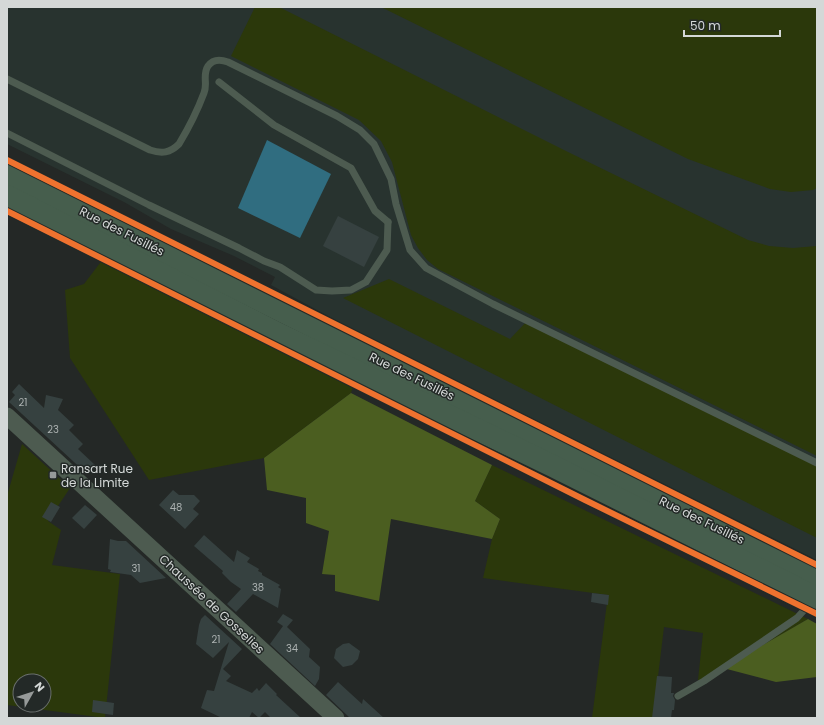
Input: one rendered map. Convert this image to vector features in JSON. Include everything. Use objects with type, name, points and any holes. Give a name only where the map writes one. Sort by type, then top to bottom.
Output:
[{"type":"highway","name":"Rue des Fusillés","points":[[7,174],[816,591]]},
{"type":"highway","name":"Rue des Fusillés","points":[[7,196],[277,333],[816,591]]},
{"type":"street","name":"Chaussée de Gosselies","points":[[7,416],[336,718]]},
{"type":"lane","points":[[7,79],[150,150],[159,153],[167,153],[179,144],[204,93],[204,76],[207,67],[211,62],[216,60],[228,62],[337,116],[360,130],[374,144],[391,179],[396,204],[410,250],[426,268],[493,304],[817,463]]},
{"type":"lane","points":[[219,82],[274,125],[351,168],[375,211],[388,222]]},
{"type":"lane","points":[[7,133],[149,205],[264,261],[280,267],[316,290],[351,290],[366,282],[387,250],[388,222]]},
{"type":"lane","points":[[388,222],[401,219]]},
{"type":"lane","points":[[678,696],[704,681],[796,618],[806,608],[816,591]]},
{"type":"shaded area","points":[[7,7],[817,7],[817,560],[339,322],[271,285],[275,277],[234,256],[171,229],[124,202],[7,144]]},
{"type":"green space","points":[[255,7],[279,7],[568,152],[748,240],[769,246],[793,248],[817,246],[817,456],[438,269],[427,260],[411,235],[392,162],[381,141],[359,120],[231,56]]},
{"type":"green space","points":[[381,7],[817,7],[817,188],[813,190],[791,192],[770,189],[688,159]]},
{"type":"green space","points":[[103,259],[354,384],[351,393],[264,458],[149,480],[70,358],[65,290],[84,284]]},
{"type":"green space","points":[[389,279],[510,339],[528,320],[817,463],[817,538],[343,298]]},
{"type":"green space","points":[[351,393],[492,465],[475,501],[500,519],[492,539],[391,519],[379,601],[335,591],[335,575],[322,574],[329,531],[306,523],[306,498],[267,490],[264,458]]},
{"type":"green space","points":[[22,444],[70,488],[48,521],[61,530],[52,565],[120,574],[105,718],[52,711],[52,673],[12,673],[12,706],[7,705],[7,496]]},
{"type":"green space","points":[[492,465],[808,619],[728,665],[704,681],[698,680],[703,633],[664,627],[653,718],[592,718],[608,595],[483,578],[492,539],[500,519],[475,501]]},
{"type":"green space","points":[[808,619],[817,624],[817,677],[776,682],[723,668]]},
{"type":"water","points":[[267,140],[331,174],[300,238],[238,208]]},
{"type":"building","points":[[338,216],[379,237],[364,267],[323,246]]},
{"type":"building","points":[[19,384],[44,408],[46,395],[63,399],[58,410],[74,425],[69,430],[83,444],[78,449],[95,465],[87,474],[9,402],[15,395],[12,392]]},
{"type":"building","points":[[173,490],[179,495],[194,495],[200,501],[193,509],[199,514],[185,529],[159,505]]},
{"type":"building","points":[[51,502],[60,507],[51,522],[42,517]]},
{"type":"building","points":[[85,505],[97,515],[84,529],[72,518]]},
{"type":"building","points":[[204,535],[234,562],[237,550],[250,558],[247,562],[259,569],[258,571],[262,573],[262,575],[280,585],[278,587],[281,589],[278,608],[253,594],[236,612],[227,604],[241,589],[231,582],[222,573],[223,571],[194,546]]},
{"type":"building","points":[[110,539],[126,541],[166,578],[140,583],[131,575],[110,572],[111,570],[108,569]]},
{"type":"building","points":[[592,593],[609,595],[608,605],[591,602]]},
{"type":"building","points":[[283,614],[293,620],[287,627],[310,649],[309,657],[320,667],[319,679],[315,686],[270,644],[283,626],[277,622]]},
{"type":"building","points":[[205,615],[242,649],[223,669],[231,676],[226,681],[252,693],[257,688],[259,691],[266,683],[277,694],[276,695],[301,718],[271,718],[265,712],[259,718],[252,712],[249,718],[222,718],[201,708],[207,690],[214,691],[229,642],[213,658],[196,644],[199,625],[201,619]]},
{"type":"building","points":[[349,643],[360,651],[358,659],[352,665],[343,667],[334,658],[336,649],[343,644]]},
{"type":"building","points":[[657,676],[672,677],[671,693],[674,693],[673,696],[675,700],[671,718],[652,718]]},
{"type":"building","points":[[338,682],[362,704],[363,699],[384,718],[350,718],[326,695]]},
{"type":"building","points":[[93,700],[114,703],[113,715],[92,712]]},
{"type":"cycle path","points":[[7,160],[817,565]]},
{"type":"cycle path","points":[[7,211],[585,500],[817,614]]},
{"type":"place","name":"Ransart Rue de la Limite","points":[[53,475]]}]
